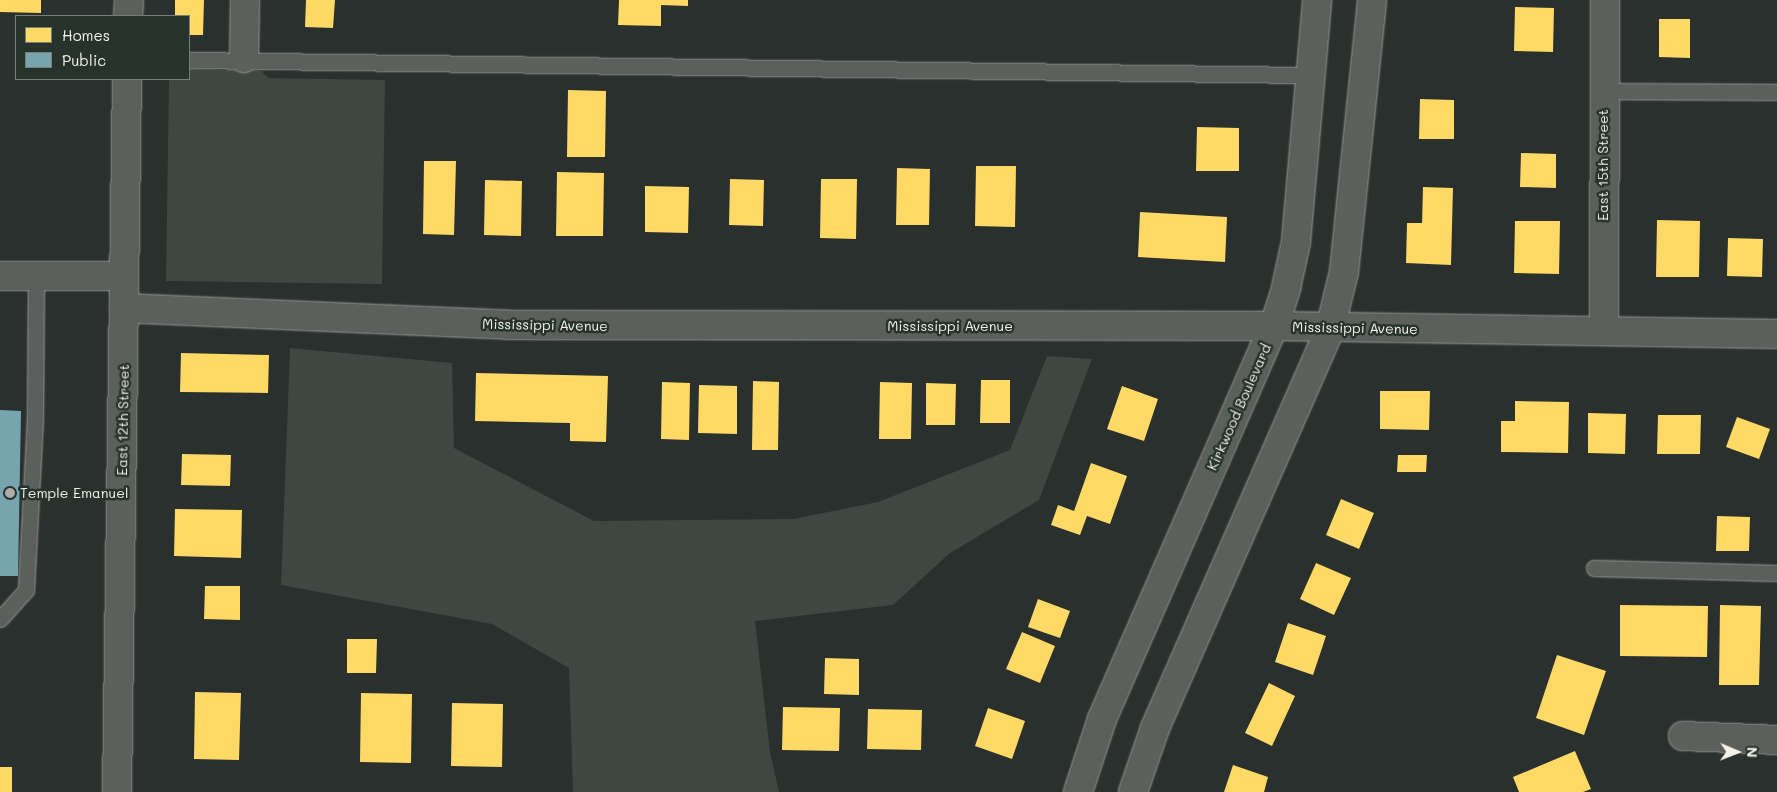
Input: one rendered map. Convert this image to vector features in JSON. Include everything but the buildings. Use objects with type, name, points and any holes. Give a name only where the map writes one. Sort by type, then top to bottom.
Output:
[{"type":"street","points":[[128,15],[129,0]]},
{"type":"street","points":[[244,58],[245,0]]},
{"type":"street","name":"Kirkwood Boulevard","points":[[1078,792],[1102,719],[1274,326],[1296,242],[1317,0]]},
{"type":"street","points":[[1133,792],[1155,728],[1330,329],[1344,272],[1372,0]]},
{"type":"street","name":"East 15th Street","points":[[1604,330],[1603,91],[1605,0]]},
{"type":"street","name":"East 12th Street","points":[[117,792],[127,80]]},
{"type":"street","points":[[0,276],[124,276]]},
{"type":"street","name":"Mississippi Avenue","points":[[124,308],[508,325],[1274,326],[1330,329],[1604,330],[1777,334]]},
{"type":"street","points":[[1683,736],[1777,740]]},
{"type":"lane","points":[[190,60],[244,58],[1309,75]]},
{"type":"lane","points":[[1603,91],[1777,92]]},
{"type":"lane","points":[[0,619],[26,590],[34,450],[36,276]]},
{"type":"lane","points":[[1594,568],[1777,573]]},
{"type":"shaded area","points":[[190,69],[261,71],[269,78],[385,80],[382,284],[166,281],[169,80],[190,80]]},
{"type":"shaded area","points":[[290,348],[452,363],[454,448],[594,521],[793,519],[878,502],[1010,450],[1047,356],[1092,359],[1039,500],[950,553],[893,605],[755,621],[770,752],[779,792],[573,792],[569,668],[492,624],[281,585]]},
{"type":"place","name":"Temple Emanuel","points":[[10,493]]}]
